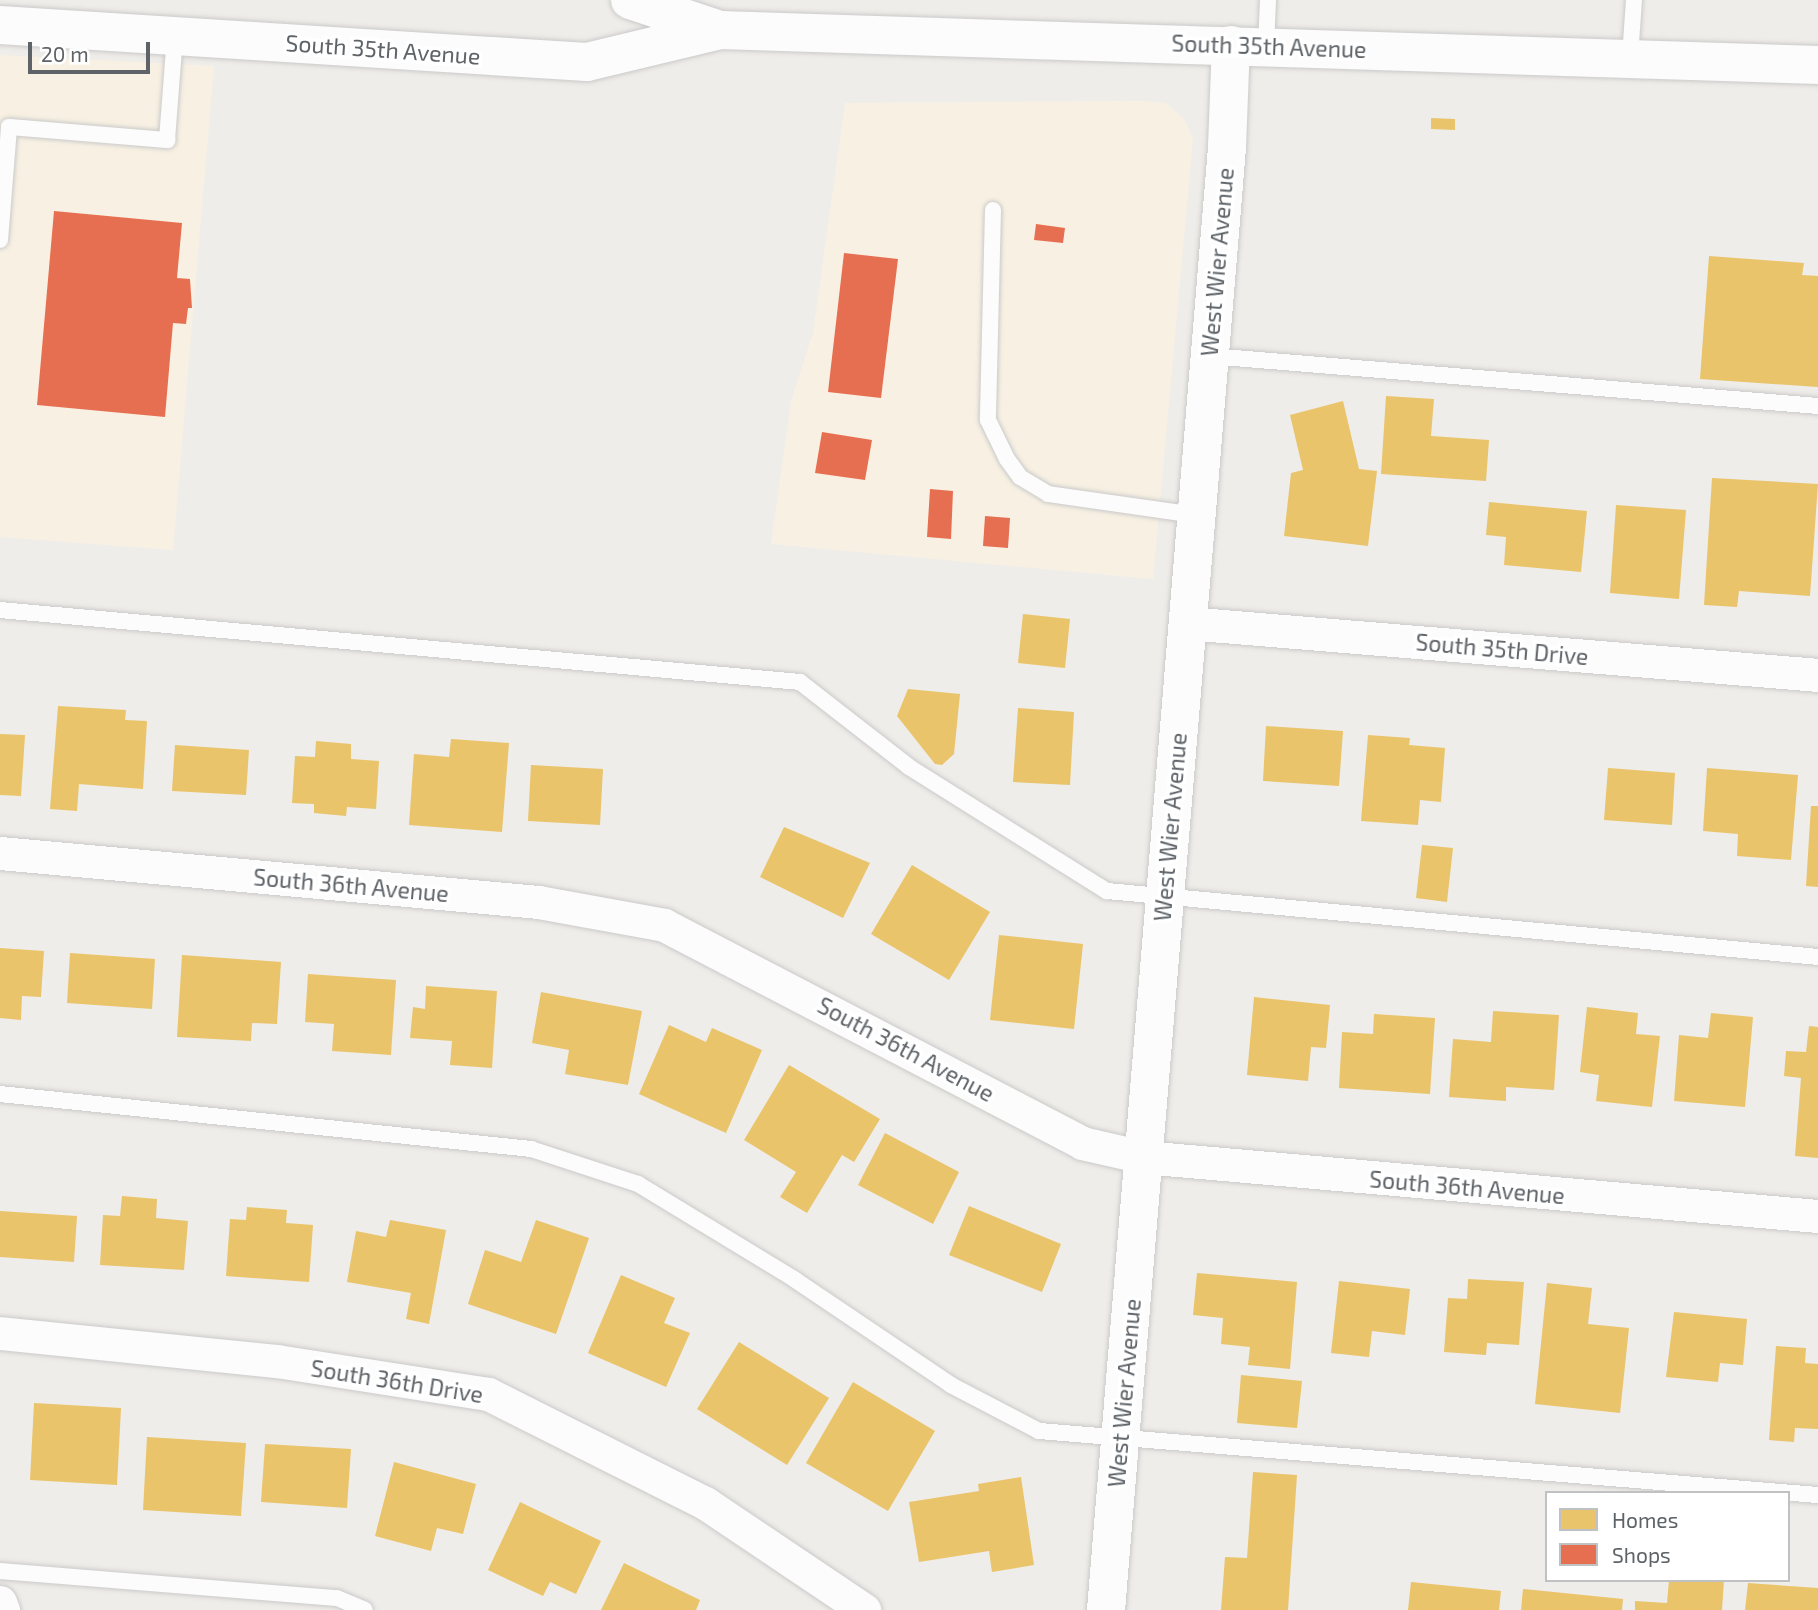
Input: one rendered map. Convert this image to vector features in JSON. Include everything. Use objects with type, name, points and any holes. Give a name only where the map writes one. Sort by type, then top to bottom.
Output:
[{"type":"main road","name":"South 35th Avenue","points":[[630,0],[720,30]]},
{"type":"main road","name":"South 35th Avenue","points":[[0,25],[587,62],[720,30],[1818,65]]},
{"type":"main road","name":"West Wier Avenue","points":[[1105,1610],[1209,355],[1248,45]]},
{"type":"street","name":"South 35th Drive","points":[[1186,623],[1818,675]]},
{"type":"street","name":"South 36th Avenue","points":[[0,853],[538,902],[664,925],[1082,1143],[1143,1157],[1818,1216]]},
{"type":"street","name":"South 36th Drive","points":[[0,1333],[277,1361],[488,1394],[705,1503],[863,1610]]},
{"type":"street","points":[[0,1602],[3,1610]]},
{"type":"lane","points":[[1248,45],[1268,0]]},
{"type":"lane","points":[[1630,57],[1634,0]]},
{"type":"lane","points":[[0,240],[9,127],[167,140],[175,36]]},
{"type":"lane","points":[[993,210],[988,420],[1007,459],[1020,477],[1048,494],[1195,515]]},
{"type":"lane","points":[[1209,355],[1818,407]]},
{"type":"lane","points":[[0,610],[800,682],[909,767],[1107,891],[1818,957]]},
{"type":"lane","points":[[0,1094],[531,1149],[638,1184],[794,1279],[951,1385],[1039,1431],[1769,1491]]},
{"type":"lane","points":[[1790,1493],[1818,1495]]},
{"type":"lane","points":[[0,1571],[337,1598],[365,1610]]},
{"type":"shaded area","points":[[0,55],[214,66],[173,550],[0,537]]},
{"type":"shaded area","points":[[845,103],[1166,103],[1184,119],[1193,138],[1153,579],[771,544],[791,401],[813,333]]},
{"type":"building: Homes","points":[[1431,118],[1455,119],[1455,130],[1431,129]]},
{"type":"building: Homes","points":[[1709,256],[1804,263],[1802,275],[1818,276],[1818,387],[1700,379]]},
{"type":"building: Homes","points":[[1386,396],[1434,399],[1431,436],[1489,440],[1486,481],[1381,474]]},
{"type":"building: Homes","points":[[1343,401],[1359,469],[1377,471],[1368,546],[1284,536],[1291,473],[1303,470],[1290,415]]},
{"type":"building: Homes","points":[[1712,478],[1818,484],[1810,596],[1739,591],[1737,607],[1704,605]]},
{"type":"building: Homes","points":[[1489,502],[1587,511],[1581,572],[1504,565],[1506,537],[1486,535]]},
{"type":"building: Homes","points":[[1616,505],[1686,510],[1679,599],[1610,593]]},
{"type":"building: Homes","points":[[1023,614],[1070,619],[1065,668],[1018,663]]},
{"type":"building: Homes","points":[[908,689],[960,694],[954,754],[942,765],[935,764],[897,716]]},
{"type":"building: Homes","points":[[58,706],[126,710],[125,720],[147,721],[143,789],[79,784],[77,811],[50,809]]},
{"type":"building: Homes","points":[[1018,708],[1074,712],[1070,785],[1013,782]]},
{"type":"building: Homes","points":[[1266,726],[1343,731],[1339,786],[1263,781]]},
{"type":"building: Homes","points":[[0,734],[25,735],[21,796],[0,795]]},
{"type":"building: Homes","points":[[1368,735],[1410,738],[1409,745],[1445,748],[1441,802],[1420,800],[1418,825],[1361,821]]},
{"type":"building: Homes","points":[[451,739],[509,743],[502,832],[409,825],[414,754],[449,757]]},
{"type":"building: Homes","points":[[316,741],[351,744],[351,759],[379,761],[376,809],[347,807],[346,816],[314,813],[314,804],[292,803],[295,756],[315,757]]},
{"type":"building: Homes","points":[[175,745],[249,750],[246,795],[172,791]]},
{"type":"building: Homes","points":[[531,765],[603,769],[600,825],[528,821]]},
{"type":"building: Homes","points":[[1608,768],[1675,773],[1672,825],[1604,820]]},
{"type":"building: Homes","points":[[1707,768],[1798,775],[1791,860],[1737,856],[1738,834],[1703,831]]},
{"type":"building: Homes","points":[[1811,806],[1818,806],[1818,887],[1806,886]]},
{"type":"building: Homes","points":[[784,827],[870,863],[843,918],[760,877]]},
{"type":"building: Homes","points":[[1422,845],[1453,848],[1447,902],[1416,898]]},
{"type":"building: Homes","points":[[912,865],[990,912],[949,980],[871,934]]},
{"type":"building: Homes","points":[[999,935],[1083,944],[1074,1029],[990,1020]]},
{"type":"building: Homes","points":[[0,948],[44,951],[41,997],[22,996],[21,1020],[0,1018]]},
{"type":"building: Homes","points":[[70,953],[155,959],[152,1009],[67,1003]]},
{"type":"building: Homes","points":[[182,955],[281,962],[277,1024],[252,1023],[251,1041],[177,1037]]},
{"type":"building: Homes","points":[[308,974],[396,980],[391,1055],[332,1051],[334,1024],[305,1022]]},
{"type":"building: Homes","points":[[426,986],[497,991],[492,1068],[450,1065],[452,1041],[410,1038],[413,1007],[425,1009]]},
{"type":"building: Homes","points":[[541,992],[642,1011],[628,1085],[565,1074],[569,1050],[532,1043]]},
{"type":"building: Homes","points":[[1254,997],[1330,1005],[1326,1048],[1311,1047],[1308,1081],[1247,1075]]},
{"type":"building: Homes","points":[[1587,1007],[1638,1013],[1636,1034],[1660,1036],[1652,1107],[1596,1101],[1599,1075],[1580,1072]]},
{"type":"building: Homes","points":[[1493,1011],[1559,1015],[1554,1090],[1506,1087],[1506,1101],[1449,1097],[1453,1039],[1491,1042]]},
{"type":"building: Homes","points":[[1711,1013],[1753,1017],[1745,1107],[1674,1101],[1679,1035],[1708,1038]]},
{"type":"building: Homes","points":[[1374,1014],[1435,1018],[1430,1094],[1339,1088],[1342,1032],[1373,1034]]},
{"type":"building: Homes","points":[[669,1025],[706,1042],[712,1028],[762,1050],[726,1133],[639,1094]]},
{"type":"building: Homes","points":[[1809,1026],[1818,1027],[1818,1158],[1795,1156],[1801,1078],[1784,1076],[1786,1051],[1806,1052]]},
{"type":"building: Homes","points":[[789,1065],[880,1119],[854,1162],[842,1155],[807,1213],[780,1197],[796,1172],[744,1140]]},
{"type":"building: Homes","points":[[885,1133],[959,1172],[933,1224],[858,1185]]},
{"type":"building: Homes","points":[[122,1196],[157,1199],[156,1218],[188,1221],[184,1270],[100,1265],[103,1215],[120,1216]]},
{"type":"building: Homes","points":[[969,1206],[1061,1244],[1042,1292],[949,1255]]},
{"type":"building: Homes","points":[[247,1207],[287,1210],[286,1223],[313,1225],[309,1282],[226,1276],[230,1219],[246,1220]]},
{"type":"building: Homes","points":[[0,1211],[77,1216],[74,1262],[0,1257]]},
{"type":"building: Homes","points":[[390,1220],[446,1230],[429,1324],[406,1319],[411,1293],[347,1282],[356,1231],[386,1237]]},
{"type":"building: Homes","points":[[536,1220],[589,1238],[556,1334],[468,1304],[485,1250],[521,1262]]},
{"type":"building: Homes","points":[[1197,1273],[1297,1282],[1290,1369],[1248,1365],[1250,1347],[1221,1344],[1223,1318],[1193,1315]]},
{"type":"building: Homes","points":[[621,1275],[675,1298],[664,1323],[690,1333],[666,1387],[588,1353]]},
{"type":"building: Homes","points":[[1468,1279],[1524,1282],[1519,1345],[1487,1343],[1486,1355],[1444,1352],[1448,1298],[1467,1299]]},
{"type":"building: Homes","points":[[1339,1281],[1410,1289],[1405,1335],[1372,1331],[1369,1357],[1331,1353]]},
{"type":"building: Homes","points":[[1547,1283],[1592,1288],[1588,1324],[1629,1328],[1620,1413],[1535,1404]]},
{"type":"building: Homes","points":[[1674,1312],[1747,1319],[1743,1365],[1720,1363],[1718,1382],[1666,1377]]},
{"type":"building: Homes","points":[[739,1342],[829,1398],[787,1465],[697,1409]]},
{"type":"building: Homes","points":[[1776,1346],[1806,1348],[1805,1363],[1818,1364],[1818,1429],[1795,1428],[1794,1442],[1769,1440]]},
{"type":"building: Homes","points":[[1241,1375],[1302,1381],[1297,1428],[1237,1423]]},
{"type":"building: Homes","points":[[853,1382],[935,1431],[888,1511],[806,1463]]},
{"type":"building: Homes","points":[[34,1403],[121,1408],[117,1485],[30,1480]]},
{"type":"building: Homes","points":[[147,1437],[246,1443],[241,1516],[143,1510]]},
{"type":"building: Homes","points":[[265,1444],[351,1449],[347,1508],[261,1502]]},
{"type":"building: Homes","points":[[394,1462],[476,1484],[463,1534],[437,1528],[431,1551],[375,1536]]},
{"type":"building: Homes","points":[[1253,1472],[1297,1475],[1288,1610],[1221,1610],[1225,1557],[1247,1558]]},
{"type":"building: Homes","points":[[1021,1477],[1034,1565],[992,1572],[989,1551],[919,1562],[909,1502],[979,1491],[978,1484]]},
{"type":"building: Homes","points":[[520,1502],[601,1541],[576,1594],[550,1582],[543,1596],[488,1570]]},
{"type":"building: Homes","points":[[624,1563],[700,1600],[696,1610],[601,1610]]},
{"type":"building: Homes","points":[[1411,1582],[1501,1591],[1499,1610],[1408,1610]]},
{"type":"building: Homes","points":[[1669,1582],[1724,1582],[1722,1610],[1635,1610],[1635,1601],[1667,1603]]},
{"type":"building: Homes","points":[[1748,1583],[1818,1588],[1818,1610],[1745,1610]]},
{"type":"building: Homes","points":[[1523,1589],[1623,1599],[1622,1610],[1521,1610]]},
{"type":"building: Shops","points":[[54,211],[182,223],[177,278],[190,279],[192,308],[188,308],[186,324],[173,323],[165,417],[37,405]]},
{"type":"building: Shops","points":[[1036,224],[1065,228],[1063,243],[1034,240]]},
{"type":"building: Shops","points":[[844,253],[898,259],[881,398],[828,392]]},
{"type":"building: Shops","points":[[822,432],[872,440],[865,480],[815,473]]},
{"type":"building: Shops","points":[[930,489],[953,491],[951,539],[927,537]]},
{"type":"building: Shops","points":[[985,516],[1010,518],[1008,548],[983,546]]}]
